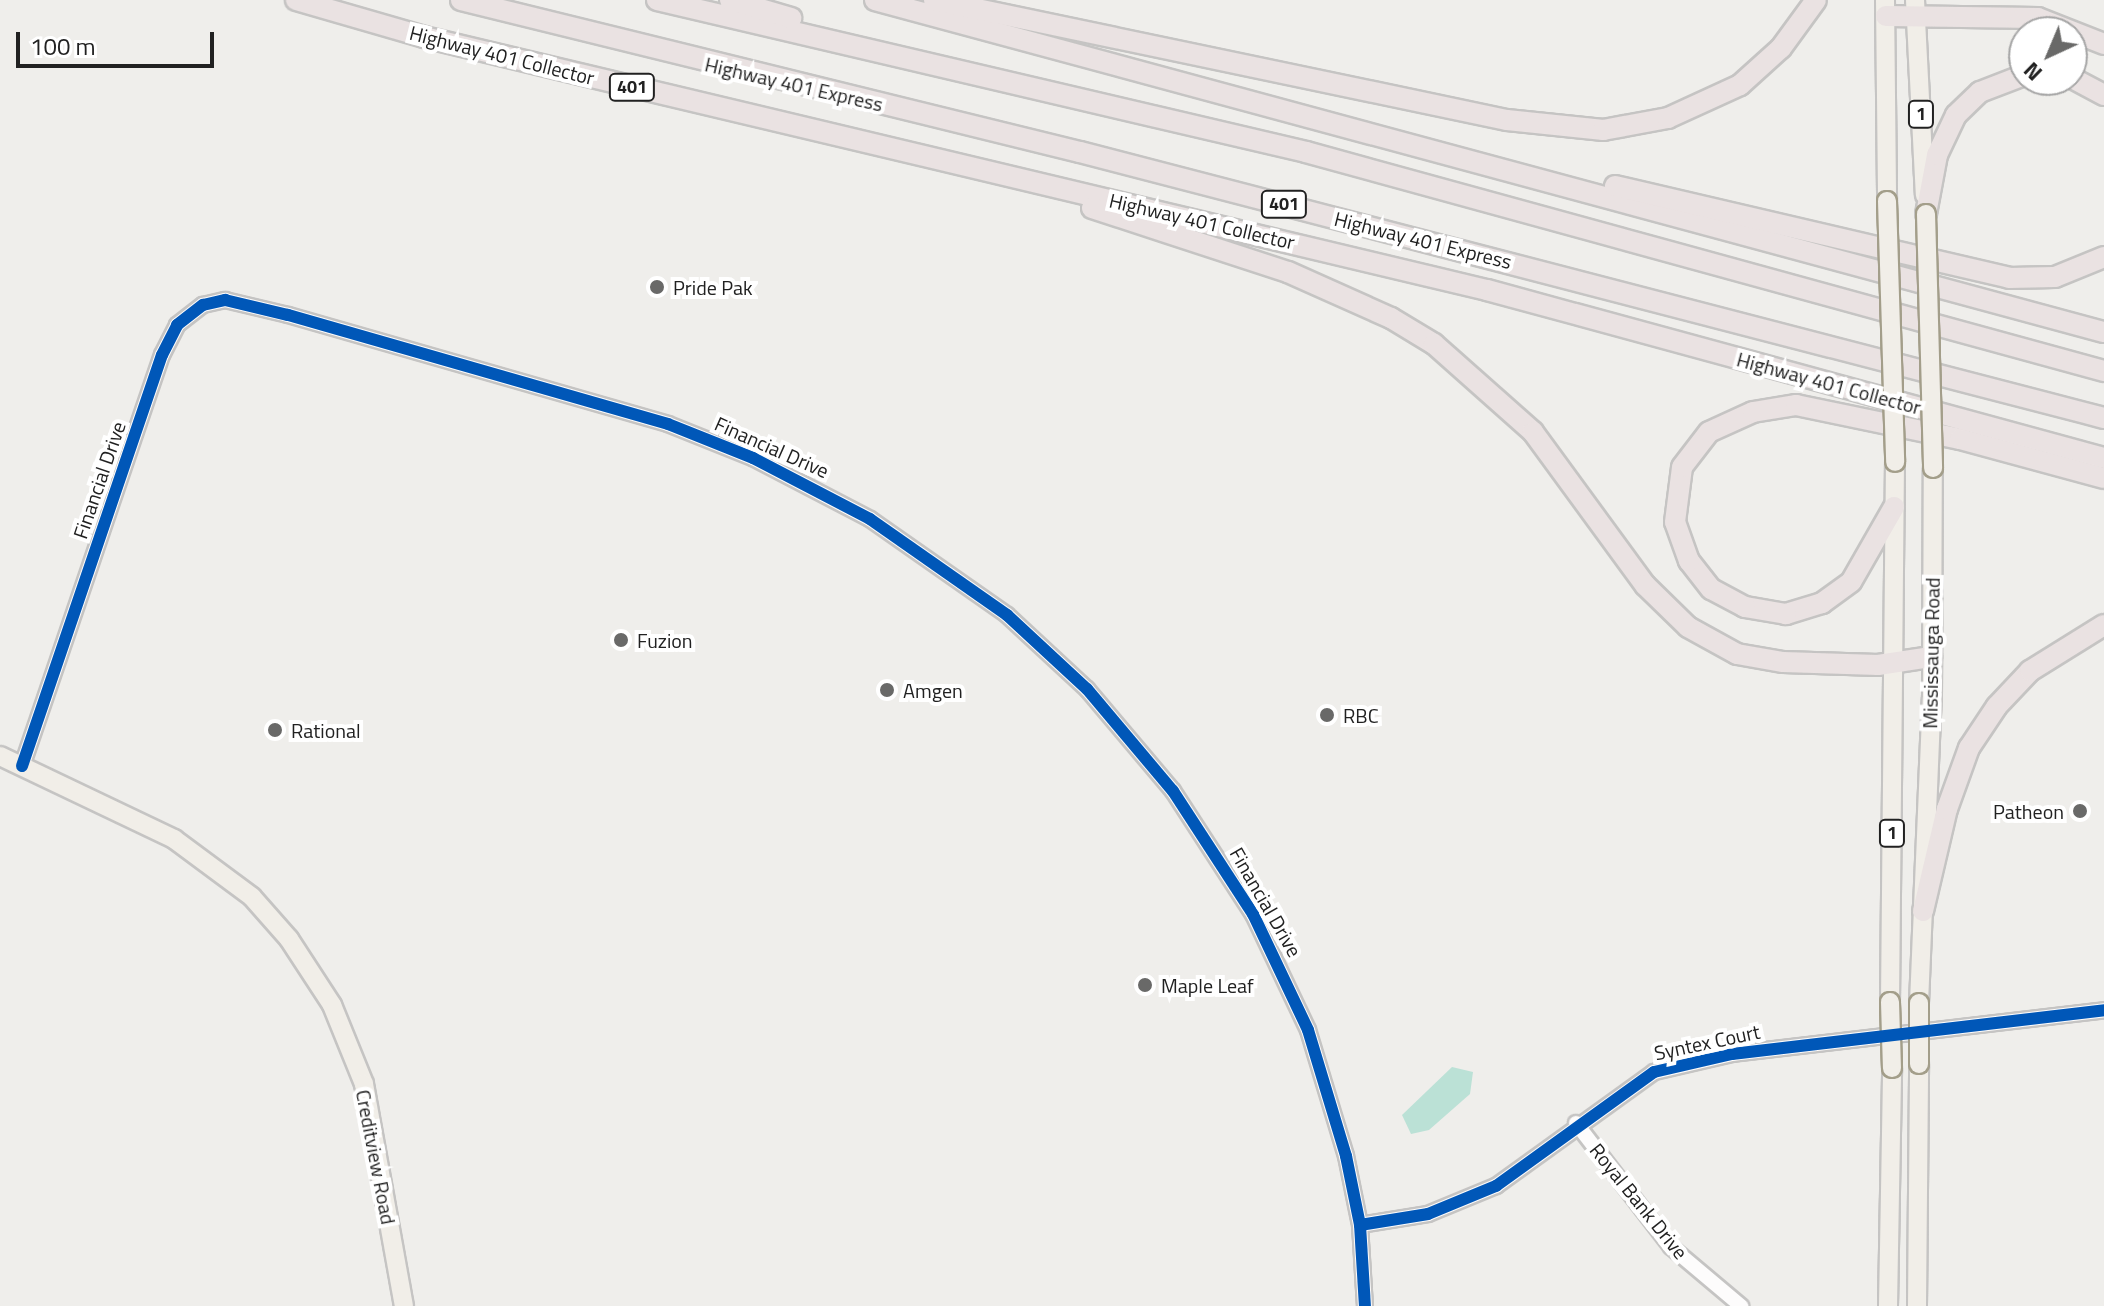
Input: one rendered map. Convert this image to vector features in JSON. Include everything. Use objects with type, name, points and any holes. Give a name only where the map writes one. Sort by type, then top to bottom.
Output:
[{"type":"highway","name":"Highway 401 Collector","points":[[296,0],[424,37],[1487,290],[2104,458]]},
{"type":"highway","name":"Highway 401 Express","points":[[461,0],[1080,152],[2104,418]]},
{"type":"highway","points":[[657,0],[1322,156],[2104,371]]},
{"type":"highway","points":[[730,0],[995,77]]},
{"type":"highway","points":[[875,0],[2104,332]]},
{"type":"highway","points":[[934,0],[1507,120],[1603,130],[1668,118],[1740,85],[1781,48],[1816,0]]},
{"type":"highway","points":[[1885,8],[1916,7],[2038,18],[2104,44]]},
{"type":"highway","points":[[1926,214],[1937,155],[1956,115],[1980,92],[2008,81]]},
{"type":"highway","points":[[895,150],[1217,245],[1391,318],[1434,344],[1504,401],[1579,491],[1645,585],[1688,627],[1737,654],[1783,662],[1894,663],[1931,657]]},
{"type":"highway","points":[[1438,153],[1705,203],[2009,278],[2055,277],[2104,257]]},
{"type":"highway","points":[[1894,507],[1851,582],[1822,603],[1786,614],[1745,607],[1711,589],[1689,561],[1675,522],[1682,467],[1709,432],[1753,412],[1796,405],[1960,439],[2104,478]]},
{"type":"highway","points":[[1923,911],[1947,809],[1969,748],[1997,706],[2030,671],[2104,625]]},
{"type":"main road","name":"Mississauga Road","points":[[1916,7],[1933,468],[1931,657],[1919,1003],[1917,1306]]},
{"type":"main road","name":"Mississauga Road","points":[[1885,8],[1895,462],[1888,1306]]},
{"type":"main road","name":"Creditview Road","points":[[0,756],[131,815],[212,864],[252,897],[311,969],[344,1031],[364,1084],[404,1306]]},
{"type":"street","name":"Financial Drive","points":[[22,766],[162,355],[177,325],[203,305],[225,300],[252,306],[668,424],[797,478],[905,540],[1007,615],[1121,727],[1211,846],[1290,984],[1334,1109],[1360,1225],[1365,1306]]},
{"type":"street","name":"Syntex Court","points":[[1360,1225],[1405,1220],[1457,1205],[1537,1158],[1576,1123],[1654,1072],[1732,1054],[2104,1010]]},
{"type":"street","name":"Royal Bank Drive","points":[[1576,1123],[1671,1247],[1741,1306]]},
{"type":"green space","points":[[1452,1067],[1473,1072],[1470,1094],[1429,1130],[1411,1134],[1402,1115]]},
{"type":"cycle path","points":[[22,766],[162,355],[177,325],[203,305],[225,300],[288,315],[668,424],[753,458],[870,519],[1007,615],[1087,689],[1173,791],[1253,914],[1308,1030],[1346,1156],[1360,1225],[1365,1306]]},
{"type":"cycle path","points":[[1360,1225],[1428,1214],[1496,1186],[1654,1072],[1732,1054],[2104,1010]]},
{"type":"place","name":"Pride Pak","points":[[657,287]]},
{"type":"place","name":"Fuzion","points":[[621,640]]},
{"type":"place","name":"Amgen","points":[[887,690]]},
{"type":"place","name":"RBC","points":[[1327,715]]},
{"type":"place","name":"Rational","points":[[275,730]]},
{"type":"place","name":"Patheon","points":[[2080,811]]},
{"type":"place","name":"Maple Leaf","points":[[1145,985]]}]
